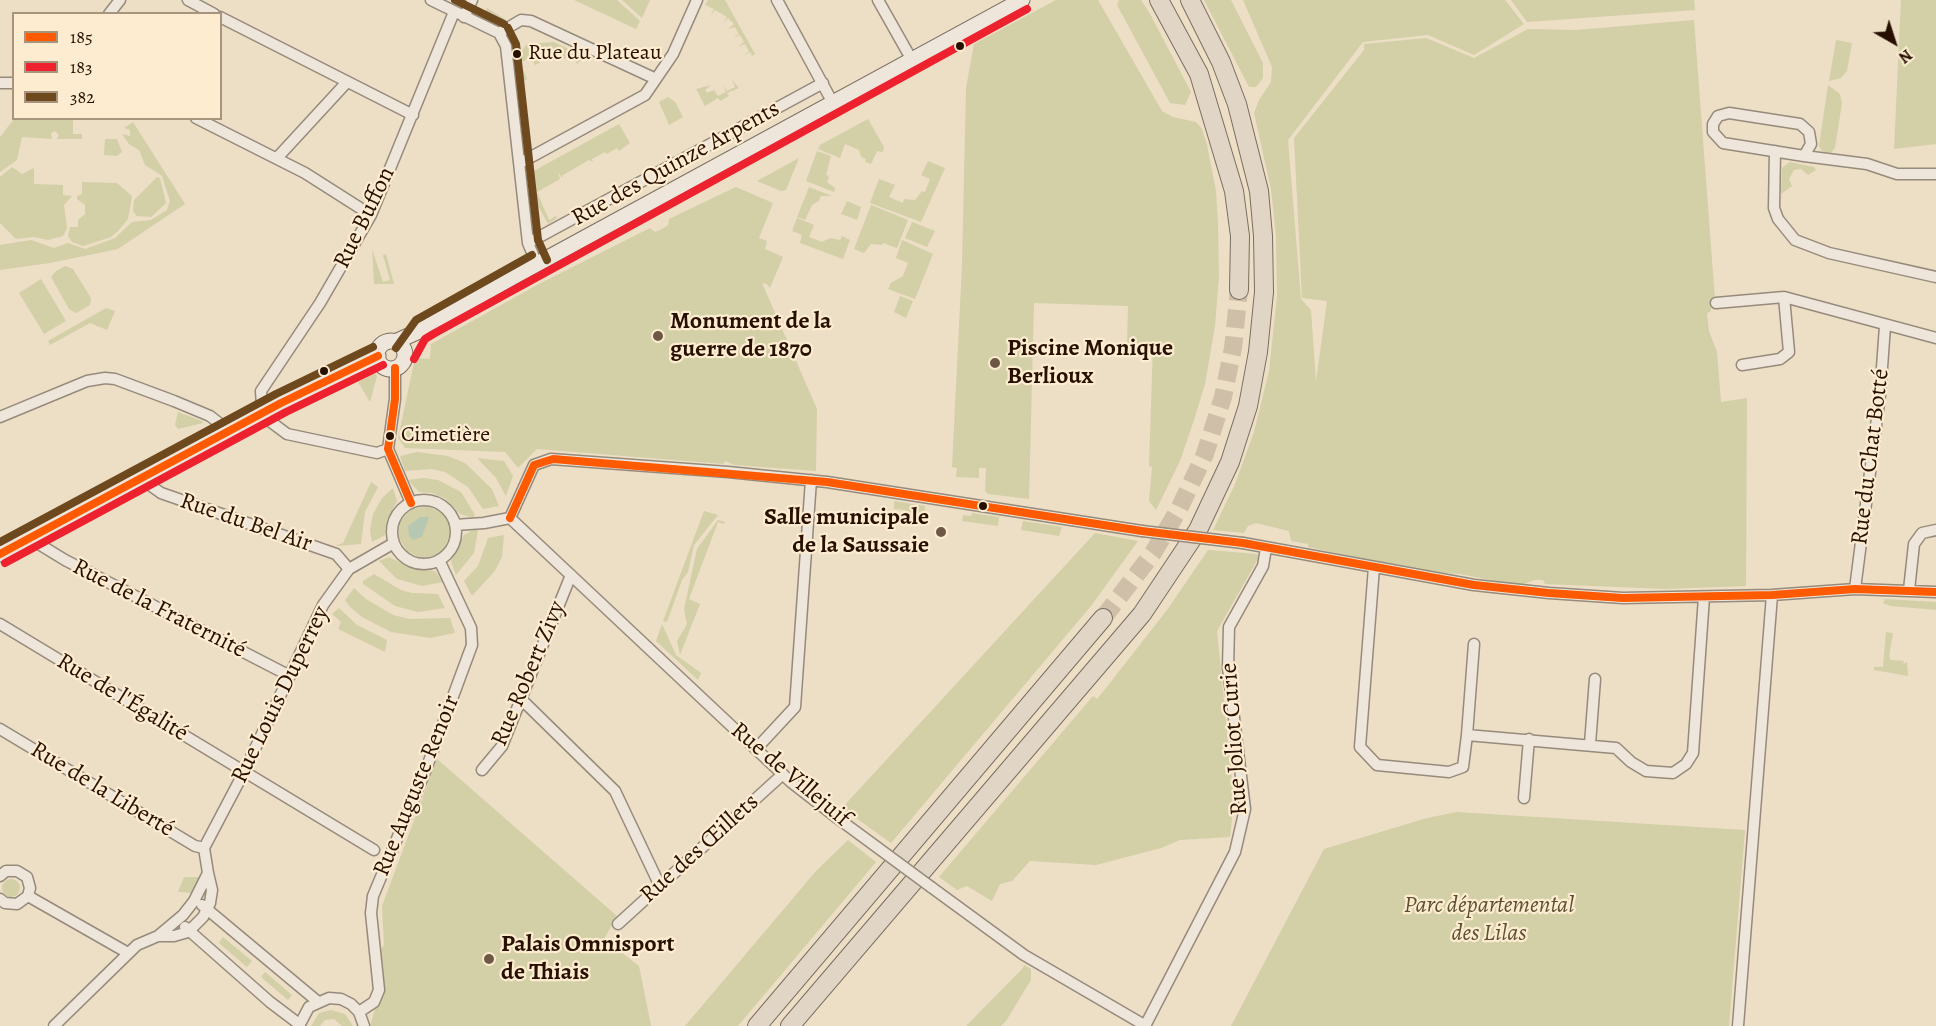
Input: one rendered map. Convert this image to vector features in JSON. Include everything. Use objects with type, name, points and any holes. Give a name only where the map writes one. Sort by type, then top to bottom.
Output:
[{"type":"highway","points":[[1159,0],[1198,74],[1234,191],[1240,236],[1239,290]]},
{"type":"highway","points":[[790,1026],[1142,614],[1178,564],[1198,530],[1230,462],[1248,406],[1258,352],[1264,292],[1263,236],[1258,191],[1237,104],[1221,62],[1190,0]]},
{"type":"highway","points":[[757,1026],[1103,618]]},
{"type":"main road","points":[[0,554],[265,411],[378,356],[383,344],[395,342],[417,332],[537,264],[913,62],[1022,0]]},
{"type":"main road","points":[[378,356],[384,366],[395,368],[402,363],[417,332]]},
{"type":"main road","points":[[395,342],[402,346],[405,354]]},
{"type":"street","points":[[111,12],[120,0]]},
{"type":"street","points":[[188,0],[210,12]]},
{"type":"street","points":[[431,0],[499,33],[506,46],[528,243],[537,264]]},
{"type":"street","points":[[464,17],[472,0]]},
{"type":"street","points":[[520,163],[642,97],[673,54],[698,0]]},
{"type":"street","points":[[777,0],[834,105]]},
{"type":"street","points":[[878,0],[913,62]]},
{"type":"street","name":"Rue Buffon","points":[[265,411],[260,397],[263,385],[320,303],[371,215],[453,12]]},
{"type":"street","points":[[222,18],[413,115]]},
{"type":"street","points":[[499,33],[521,20],[531,21],[656,79]]},
{"type":"street","points":[[277,158],[347,82]]},
{"type":"street","name":"Rue des Quinze Arpents","points":[[528,243],[823,83]]},
{"type":"street","points":[[1804,156],[1812,140],[1807,129],[1800,124],[1729,113],[1718,116],[1713,124],[1713,132],[1723,143],[1804,156],[1867,164],[1897,174],[1936,174]]},
{"type":"street","points":[[200,120],[277,158],[371,215]]},
{"type":"street","points":[[1775,151],[1774,208],[1778,219],[1795,240],[1829,253],[1936,278]]},
{"type":"street","points":[[1716,303],[1784,297],[1936,338]]},
{"type":"street","points":[[1742,365],[1780,359],[1789,352],[1784,297]]},
{"type":"street","name":"Rue du Chat Botté","points":[[1855,589],[1880,395],[1885,326]]},
{"type":"street","points":[[395,368],[395,399],[388,449],[411,503]]},
{"type":"street","points":[[0,417],[87,381],[105,378],[115,379],[210,416],[229,431]]},
{"type":"street","points":[[265,411],[276,428],[287,434],[377,453],[388,449]]},
{"type":"street","points":[[455,525],[484,524],[510,518],[533,467],[538,462],[548,459],[811,480],[1142,531],[1243,543],[1474,585],[1549,593],[1623,598],[1772,595],[1855,589],[1936,592]]},
{"type":"street","name":"Rue du Bel Air","points":[[140,478],[161,493],[336,554],[349,569]]},
{"type":"street","points":[[756,749],[795,707],[811,480]]},
{"type":"street","points":[[427,500],[437,502],[446,508],[455,525],[453,545],[439,560],[418,563],[408,560],[394,543],[394,522],[399,512],[411,503],[427,500]]},
{"type":"street","name":"Rue de Villejuif","points":[[510,518],[783,774],[836,817],[1024,955],[1146,1026]]},
{"type":"street","points":[[1909,590],[1914,544],[1922,533],[1936,530]]},
{"type":"street","name":"Rue de la Fraternité","points":[[29,538],[64,560],[290,676]]},
{"type":"street","name":"Rue Louis Duperrey","points":[[204,848],[244,772],[323,605],[349,569],[394,543]]},
{"type":"street","name":"Rue Joliot Curie","points":[[1146,1026],[1235,852],[1245,809],[1228,668],[1229,627],[1263,566],[1266,548]]},
{"type":"street","name":"Rue Auguste Renoir","points":[[359,1012],[376,1000],[379,990],[371,913],[373,896],[425,772],[472,645],[471,628],[439,560]]},
{"type":"street","points":[[1374,567],[1360,747],[1377,765],[1449,772],[1463,767],[1474,644]]},
{"type":"street","name":"Rue Robert Zivy","points":[[482,770],[500,750],[571,575]]},
{"type":"street","points":[[1738,1026],[1772,595]]},
{"type":"street","points":[[1467,735],[1616,748],[1630,762],[1646,771],[1673,773],[1691,759],[1704,597]]},
{"type":"street","name":"Rue de l'Égalité","points":[[0,624],[374,850]]},
{"type":"street","points":[[1590,744],[1595,680]]},
{"type":"street","points":[[521,699],[615,791],[660,886]]},
{"type":"street","name":"Rue de la Liberté","points":[[0,729],[195,846],[204,848]]},
{"type":"street","points":[[1524,798],[1529,739]]},
{"type":"street","name":"Rue des Œillets","points":[[618,924],[783,774]]},
{"type":"street","points":[[158,936],[174,936],[188,932],[199,922],[207,909],[212,890],[204,848]]},
{"type":"street","points":[[0,876],[11,870],[23,873],[30,882],[28,896],[16,904],[5,903],[0,899]]},
{"type":"street","points":[[54,1026],[128,953],[141,942],[158,936],[180,919],[195,901],[208,873]]},
{"type":"street","points":[[28,896],[128,953]]},
{"type":"street","points":[[195,901],[317,1001]]},
{"type":"street","points":[[180,919],[188,932],[299,1025],[305,1010],[317,1001],[329,998],[341,999],[359,1012],[364,1026]]},
{"type":"green space","points":[[574,0],[617,0],[640,21],[636,29]]},
{"type":"green space","points":[[622,0],[650,0],[642,18]]},
{"type":"green space","points":[[708,0],[725,0],[755,54],[752,56],[750,52],[743,56],[749,51],[745,44],[738,47],[744,42],[740,35],[733,38],[739,34],[735,27],[728,29],[734,24],[728,18],[723,24],[727,17],[715,10],[710,16],[714,9],[705,5]]},
{"type":"green space","points":[[1056,0],[1098,0],[1162,111],[1173,117],[1196,122],[1202,129],[1207,145],[1216,191],[1218,223],[1219,276],[1215,326],[1205,384],[1194,420],[1180,461],[1156,510],[1149,501],[1152,467],[1149,466],[1153,345],[1127,345],[1128,306],[1034,303],[1029,499],[988,494],[985,491],[986,468],[979,468],[979,478],[956,477],[957,468],[952,467],[962,265],[966,88],[974,44]]},
{"type":"green space","points":[[1119,0],[1141,0],[1149,12],[1191,92],[1185,105],[1170,103],[1117,5]]},
{"type":"green space","points":[[1204,0],[1231,0],[1263,63],[1263,78],[1256,87],[1249,87]]},
{"type":"green space","points":[[1243,0],[1505,0],[1524,24],[1474,55],[1428,35],[1363,42],[1288,140],[1301,299],[1311,310],[1316,382],[1327,301],[1302,298],[1294,138],[1364,50],[1364,44],[1426,38],[1474,58],[1528,29],[1576,30],[1694,20],[1715,300],[1711,300],[1711,311],[1707,313],[1709,331],[1717,352],[1721,402],[1747,398],[1746,586],[1665,589],[1545,584],[1543,580],[1534,580],[1520,586],[1460,574],[1418,571],[1308,547],[1308,544],[1291,541],[1289,531],[1256,523],[1248,526],[1244,533],[1213,530],[1235,484],[1254,432],[1269,371],[1277,296],[1276,236],[1271,189],[1254,113],[1259,100],[1271,82],[1272,67]]},
{"type":"green space","points":[[1511,0],[1694,0],[1695,10],[1527,22]]},
{"type":"green space","points":[[1901,0],[1936,0],[1936,144],[1894,149]]},
{"type":"green space","points":[[487,8],[505,19],[506,23],[495,25],[481,19]]},
{"type":"green space","points":[[1836,40],[1852,43],[1847,71],[1841,78],[1829,81]]},
{"type":"green space","points":[[554,42],[585,57],[577,64],[572,55],[564,59],[559,50],[553,54],[549,47],[536,54],[540,63],[535,65],[531,57],[520,63],[527,79],[519,85],[517,57],[527,44]]},
{"type":"green space","points":[[732,80],[739,88],[727,93],[729,96],[720,101],[718,98],[705,106],[696,89],[711,85],[705,90],[707,93],[714,90],[718,96],[726,92],[723,85],[727,91],[735,87]]},
{"type":"green space","points":[[1828,85],[1840,94],[1842,103],[1835,148],[1831,153],[1822,151],[1819,146]]},
{"type":"green space","points":[[519,86],[523,93],[521,101],[527,114],[522,118]]},
{"type":"green space","points":[[668,97],[675,102],[683,117],[669,125],[659,102]]},
{"type":"green space","points":[[868,119],[884,147],[883,152],[877,151],[871,164],[865,162],[866,159],[861,157],[859,150],[845,144],[840,158],[818,149],[820,145]]},
{"type":"green space","points":[[13,120],[73,120],[73,134],[82,134],[82,139],[57,139],[59,135],[55,131],[51,133],[52,139],[22,137],[17,160],[0,172],[0,137]]},
{"type":"green space","points":[[133,122],[185,204],[118,249],[50,263],[0,270],[0,245],[31,240],[54,248],[68,243],[85,249],[115,238],[132,222],[151,220],[167,210],[170,201],[162,176],[145,165],[139,150],[129,144],[122,134],[130,136],[130,130],[124,128]]},
{"type":"green space","points":[[619,124],[630,143],[619,151],[617,148],[607,154],[605,152],[592,159],[593,162],[589,160],[563,175],[562,178],[558,172],[560,179],[537,192],[549,220],[556,216],[557,218],[548,224],[535,200],[532,172]]},
{"type":"green space","points":[[105,139],[117,139],[122,152],[117,156],[104,155]]},
{"type":"green space","points":[[817,151],[831,156],[826,175],[829,176],[827,182],[835,188],[834,192],[806,181]]},
{"type":"green space","points":[[799,158],[786,190],[781,191],[757,181]]},
{"type":"green space","points":[[928,161],[945,168],[921,222],[870,203],[879,179],[895,185],[889,197],[903,203],[904,199],[915,200],[922,191],[925,192],[930,179],[921,175]]},
{"type":"green space","points":[[1790,162],[1814,167],[1816,170],[1808,175],[1801,169],[1794,170],[1789,179],[1792,186],[1781,194],[1782,168]]},
{"type":"green space","points":[[12,167],[22,174],[34,168],[34,184],[63,185],[63,195],[72,196],[64,205],[67,228],[63,236],[48,240],[34,237],[16,239],[0,223],[0,177]]},
{"type":"green space","points":[[157,177],[160,178],[166,203],[151,217],[137,216],[133,211],[134,200]]},
{"type":"green space","points":[[82,182],[117,183],[132,196],[128,219],[118,231],[111,237],[83,246],[72,242],[68,236],[70,227],[78,227],[78,220],[85,214],[85,205],[77,199],[77,196],[82,194]]},
{"type":"green space","points":[[736,187],[773,203],[759,238],[767,241],[765,249],[783,257],[770,288],[767,284],[762,283],[817,409],[816,471],[734,465],[726,461],[723,464],[537,449],[518,468],[505,452],[405,448],[398,438],[415,358],[430,359],[431,344],[537,285],[650,228],[655,232],[662,229],[668,225],[669,219]]},
{"type":"green space","points":[[809,187],[832,196],[821,196],[819,201],[812,205],[805,220],[797,217]]},
{"type":"green space","points":[[847,201],[861,207],[857,220],[841,214]]},
{"type":"green space","points":[[871,205],[908,220],[897,248],[883,243],[882,245],[871,244],[864,253],[854,249]]},
{"type":"green space","points":[[797,218],[814,225],[809,237],[822,242],[830,238],[840,240],[842,236],[850,240],[843,259],[800,243],[802,235],[792,231]]},
{"type":"green space","points":[[912,222],[935,231],[927,247],[905,238]]},
{"type":"green space","points":[[902,240],[933,254],[915,299],[888,289],[891,283],[903,276],[908,263],[896,258]]},
{"type":"green space","points":[[372,249],[383,282],[390,280],[383,255],[386,254],[394,284],[374,284]]},
{"type":"green space","points":[[65,266],[73,269],[91,298],[90,305],[76,313],[69,309],[51,277]]},
{"type":"green space","points":[[41,279],[66,321],[44,334],[19,293]]},
{"type":"green space","points":[[900,296],[913,301],[906,318],[894,312]]},
{"type":"green space","points":[[106,308],[115,311],[107,330],[90,323],[50,345],[48,341]]},
{"type":"green space","points":[[375,373],[377,376],[370,402],[358,382]]},
{"type":"green space","points":[[178,412],[203,423],[178,429],[175,425]]},
{"type":"green space","points":[[417,452],[448,456],[465,463],[492,489],[499,506],[483,509],[468,487],[445,472],[431,469],[405,471],[400,456]]},
{"type":"green space","points":[[477,458],[504,461],[513,476],[506,496],[496,478]]},
{"type":"green space","points":[[424,478],[438,480],[461,492],[475,515],[473,518],[460,514],[446,499],[432,493],[419,492],[408,480]]},
{"type":"green space","points":[[371,482],[378,487],[365,512],[361,544],[335,546],[343,543]]},
{"type":"green space","points":[[393,488],[397,501],[387,520],[385,535],[372,542],[370,531],[373,514],[382,498]]},
{"type":"green space","points":[[894,501],[925,506],[925,520],[904,517],[905,510],[894,509]]},
{"type":"green space","points":[[426,506],[441,512],[447,519],[450,535],[443,550],[437,555],[421,558],[407,551],[399,538],[399,530],[400,522],[410,510]]},
{"type":"green space","points":[[704,511],[718,515],[694,545],[688,572],[682,580],[667,622],[663,621]]},
{"type":"green space","points":[[972,513],[999,517],[998,526],[962,521],[963,515],[971,516]]},
{"type":"green space","points":[[718,520],[725,522],[724,524],[718,522],[689,599],[700,604],[680,655],[677,641],[687,624],[684,609],[697,549]]},
{"type":"green space","points":[[1023,521],[1062,527],[1059,536],[1021,530]]},
{"type":"green space","points":[[478,530],[474,553],[456,575],[451,561],[464,535]]},
{"type":"green space","points":[[1095,533],[1138,541],[1091,606],[891,843],[842,808]]},
{"type":"green space","points":[[504,535],[502,557],[494,572],[472,596],[464,581],[478,566],[488,538]]},
{"type":"green space","points":[[1208,550],[1257,554],[1259,557],[1217,631],[1234,801],[1230,837],[1180,840],[1161,848],[1096,865],[1030,861],[1012,881],[1000,884],[992,901],[967,886],[957,890],[939,877],[1093,696],[1097,699],[1167,610]]},
{"type":"green space","points":[[389,557],[414,569],[435,571],[443,582],[422,586],[397,579],[379,561]]},
{"type":"green space","points":[[374,574],[401,590],[412,593],[438,594],[445,608],[418,612],[395,606],[363,584],[363,581]]},
{"type":"green space","points":[[354,588],[366,599],[393,615],[409,619],[450,618],[455,633],[430,638],[391,632],[362,617],[349,606],[345,600]]},
{"type":"green space","points":[[1885,599],[1936,602],[1936,610],[1891,606],[1883,603]]},
{"type":"green space","points":[[339,608],[357,625],[387,640],[385,652],[338,629],[341,622],[332,614]]},
{"type":"green space","points":[[662,624],[676,655],[701,673],[698,680],[656,641]]},
{"type":"green space","points":[[1886,632],[1893,633],[1889,656],[1891,660],[1904,661],[1903,664],[1907,662],[1908,676],[1874,670],[1874,667],[1883,667]]},
{"type":"green space","points":[[437,759],[617,916],[604,939],[639,966],[651,1026],[370,1026],[375,1009],[384,995],[380,950],[384,945],[382,906]]},
{"type":"green space","name":"Parc départemental des Lilas","points":[[1457,812],[1745,830],[1729,1026],[1231,1026],[1324,849],[1427,818]]},
{"type":"green space","points":[[848,840],[876,862],[738,1026],[685,1026],[816,871]]},
{"type":"green space","points":[[184,877],[199,877],[193,893],[178,892]]},
{"type":"green space","points":[[11,879],[19,884],[20,888],[15,896],[11,897],[3,892],[2,888],[7,880]]},
{"type":"green space","points":[[223,937],[252,961],[247,967],[219,943]]},
{"type":"green space","points":[[1024,965],[1031,969],[1031,980],[1006,1021],[1001,1026],[966,1026],[1023,968]]},
{"type":"green space","points":[[265,972],[292,995],[288,1000],[261,977]]},
{"type":"green space","points":[[331,1010],[345,1014],[353,1026],[342,1026],[334,1019],[325,1020],[320,1026],[311,1026],[319,1013]]},
{"type":"shaded area","points":[[420,517],[429,517],[422,537],[413,540],[409,536],[408,526]]},
{"type":"tunnel","points":[[1103,618],[1153,553],[1179,509],[1205,454],[1223,397],[1233,348],[1239,290]]},
{"type":"transit line","name":"382","points":[[455,0],[504,24]]},
{"type":"transit line","name":"183","points":[[414,359],[425,339],[435,333],[1027,9]]},
{"type":"transit line","name":"382","points":[[508,28],[516,44],[538,240],[547,260]]},
{"type":"transit line","name":"382","points":[[396,348],[416,320],[532,255]]},
{"type":"transit line","name":"382","points":[[0,542],[276,394],[373,347]]},
{"type":"transit line","name":"185","points":[[0,554],[281,403],[378,356]]},
{"type":"transit line","name":"183","points":[[5,563],[286,412],[383,365]]},
{"type":"transit line","name":"185","points":[[395,368],[395,399],[388,449],[411,503]]},
{"type":"transit line","name":"185","points":[[510,518],[534,465],[553,459],[827,482],[1142,531],[1243,543],[1474,585],[1549,593],[1623,598],[1772,595],[1855,589],[1936,592]]},
{"type":"place","name":"Rue du Plateau","points":[[517,54]]},
{"type":"place","name":"Monument de la guerre de 1870","points":[[658,336]]},
{"type":"place","name":"Piscine Monique Berlioux","points":[[995,363]]},
{"type":"place","name":"Cimetière","points":[[390,436]]},
{"type":"place","name":"Salle municipale de la Saussaie","points":[[941,532]]},
{"type":"place","name":"Palais Omnisport de Thiais","points":[[489,959]]}]
